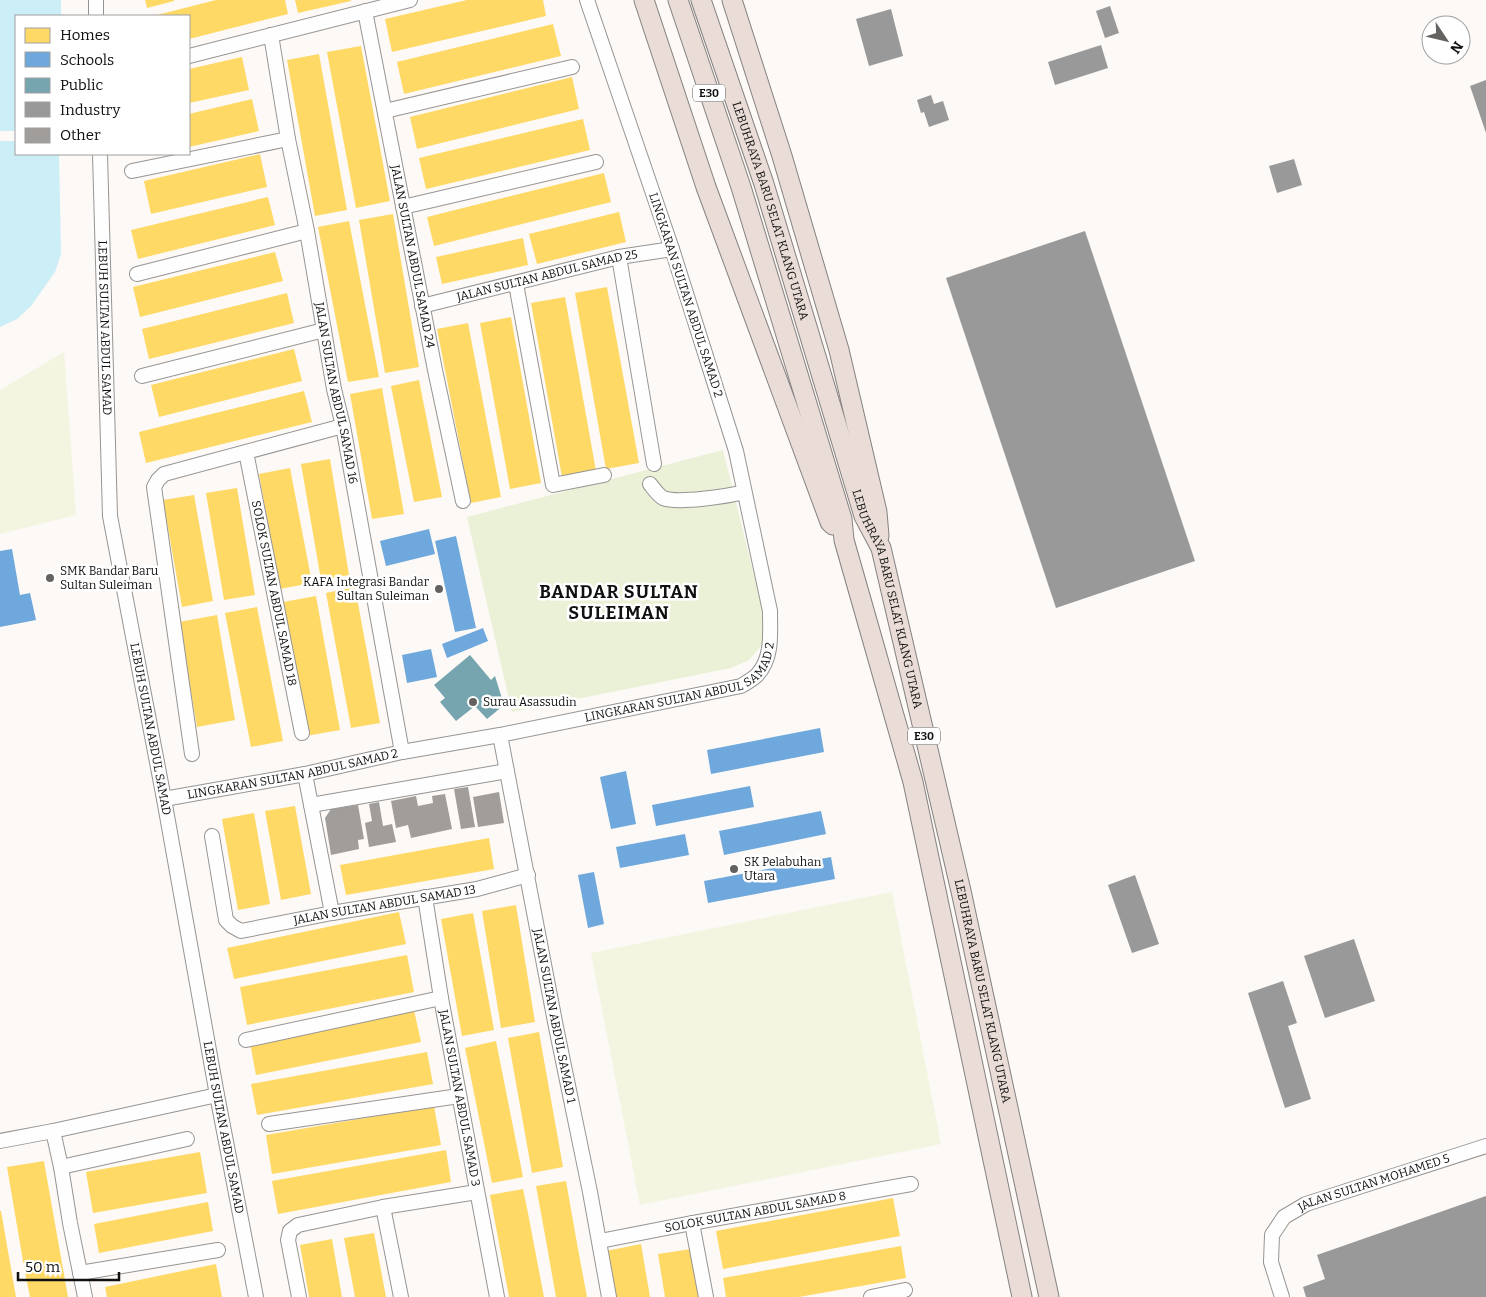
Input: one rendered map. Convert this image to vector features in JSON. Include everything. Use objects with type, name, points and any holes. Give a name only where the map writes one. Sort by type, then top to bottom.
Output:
[{"type":"highway","points":[[644,0],[706,187],[830,522],[844,540]]},
{"type":"highway","name":"LEBUHRAYA BARU SELAT KLANG UTARA","points":[[678,0],[741,187],[842,519],[844,540],[913,782],[1022,1297]]},
{"type":"highway","name":"LEBUHRAYA BARU SELAT KLANG UTARA","points":[[701,0],[764,184],[864,516],[881,548],[961,891],[1049,1297]]},
{"type":"highway","points":[[732,0],[782,156],[839,350],[877,512],[881,548]]},
{"type":"street","points":[[96,0],[96,15]]},
{"type":"street","points":[[190,56],[410,0]]},
{"type":"street","name":"LINGKARAN SULTAN ABDUL SAMAD 2","points":[[164,799],[305,774],[402,752],[500,735],[741,686],[757,675],[767,658],[770,636],[770,611],[736,451],[672,249],[587,0]]},
{"type":"street","name":"JALAN SULTAN ABDUL SAMAD 24","points":[[365,11],[422,306],[463,500]]},
{"type":"street","name":"JALAN SULTAN ABDUL SAMAD 16","points":[[271,35],[288,140],[307,231],[334,389],[343,426],[402,752]]},
{"type":"street","points":[[384,111],[572,67]]},
{"type":"street","points":[[132,171],[288,140]]},
{"type":"street","name":"LEBUH SULTAN ABDUL SAMAD","points":[[100,155],[110,516],[164,799],[216,1095],[256,1297]]},
{"type":"street","points":[[403,206],[596,162]]},
{"type":"street","points":[[137,274],[307,231]]},
{"type":"street","name":"JALAN SULTAN ABDUL SAMAD 25","points":[[422,306],[619,257],[672,249]]},
{"type":"street","points":[[619,257],[654,464]]},
{"type":"street","points":[[516,284],[552,486],[604,475]]},
{"type":"street","points":[[142,376],[324,330]]},
{"type":"street","points":[[192,754],[154,487],[164,474],[343,426]]},
{"type":"street","name":"SOLOK SULTAN ABDUL SAMAD 18","points":[[246,452],[302,734]]},
{"type":"street","points":[[650,484],[662,497],[672,500],[717,498],[744,492]]},
{"type":"street","name":"JALAN SULTAN ABDUL SAMAD 1","points":[[500,735],[600,1241],[609,1297]]},
{"type":"street","points":[[311,805],[507,771]]},
{"type":"street","points":[[305,774],[332,913]]},
{"type":"street","name":"JALAN SULTAN ABDUL SAMAD 13","points":[[212,836],[226,920],[241,931],[332,913],[477,889],[528,875]]},
{"type":"street","name":"JALAN SULTAN ABDUL SAMAD 3","points":[[425,897],[441,998],[497,1297]]},
{"type":"street","points":[[246,1040],[441,998]]},
{"type":"street","points":[[0,1141],[216,1095]]},
{"type":"street","points":[[269,1124],[459,1096]]},
{"type":"street","points":[[53,1131],[85,1297]]},
{"type":"street","points":[[61,1167],[187,1140]]},
{"type":"street","name":"JALAN SULTAN MOHAMED 5","points":[[1282,1297],[1271,1262],[1272,1235],[1284,1217],[1306,1204],[1486,1146]]},
{"type":"street","name":"SOLOK SULTAN ABDUL SAMAD 8","points":[[600,1241],[692,1222],[911,1184]]},
{"type":"street","points":[[299,1297],[288,1240],[290,1231],[298,1224],[384,1207],[477,1192]]},
{"type":"street","points":[[384,1207],[400,1297]]},
{"type":"street","points":[[692,1222],[706,1297]]},
{"type":"street","points":[[80,1274],[218,1250]]},
{"type":"street","points":[[871,1297],[905,1290]]},
{"type":"green space","points":[[64,352],[76,515],[0,534],[0,390]]},
{"type":"green space","points":[[723,450],[765,620],[763,644],[749,660],[731,668],[512,712],[467,517]]},
{"type":"green space","points":[[892,892],[941,1144],[640,1205],[591,953]]},
{"type":"water","points":[[0,0],[61,0],[61,15],[15,15],[15,131],[0,131]]},
{"type":"water","points":[[0,141],[15,141],[15,155],[59,155],[61,254],[55,272],[31,306],[17,319],[0,327]]},
{"type":"building: Homes","points":[[145,0],[174,0],[174,1],[147,8]]},
{"type":"building: Homes","points":[[216,0],[285,0],[288,14],[190,39],[190,15],[157,15]]},
{"type":"building: Homes","points":[[295,0],[351,0],[351,1],[298,13]]},
{"type":"building: Homes","points":[[467,0],[543,0],[546,16],[392,52],[385,19]]},
{"type":"building: Homes","points":[[553,24],[561,56],[404,94],[397,62]]},
{"type":"building: Homes","points":[[361,46],[390,201],[356,208],[327,52]]},
{"type":"building: Homes","points":[[319,54],[347,210],[315,216],[287,60]]},
{"type":"building: Homes","points":[[242,57],[249,90],[190,103],[190,69]]},
{"type":"building: Homes","points":[[572,77],[579,109],[417,149],[410,117]]},
{"type":"building: Homes","points":[[252,99],[259,131],[190,147],[190,114]]},
{"type":"building: Homes","points":[[583,119],[590,150],[426,189],[419,158]]},
{"type":"building: Homes","points":[[260,154],[267,187],[151,214],[144,181]]},
{"type":"building: Homes","points":[[604,173],[611,202],[434,246],[427,217]]},
{"type":"building: Homes","points":[[268,197],[275,225],[138,259],[131,230]]},
{"type":"building: Homes","points":[[619,212],[626,242],[537,264],[529,234]]},
{"type":"building: Homes","points":[[393,214],[419,367],[385,373],[359,220]]},
{"type":"building: Homes","points":[[349,221],[379,377],[348,382],[318,227]]},
{"type":"building: Homes","points":[[523,238],[528,265],[442,284],[436,257]]},
{"type":"building: Homes","points":[[275,252],[283,281],[140,317],[133,287]]},
{"type":"building: Homes","points":[[607,287],[639,463],[606,469],[575,293]]},
{"type":"building: Homes","points":[[287,293],[294,323],[149,359],[142,329]]},
{"type":"building: Homes","points":[[565,297],[596,471],[562,477],[531,303]]},
{"type":"building: Homes","points":[[511,317],[541,483],[510,489],[480,323]]},
{"type":"building: Homes","points":[[468,323],[501,497],[471,503],[437,329]]},
{"type":"building: Homes","points":[[294,349],[302,381],[159,417],[151,385]]},
{"type":"building: Homes","points":[[419,380],[442,497],[414,502],[391,386]]},
{"type":"building: Homes","points":[[382,388],[404,514],[372,519],[350,394]]},
{"type":"building: Homes","points":[[304,391],[312,422],[146,463],[139,432]]},
{"type":"building: Homes","points":[[330,459],[349,575],[321,580],[301,464]]},
{"type":"building: Homes","points":[[290,468],[312,583],[280,589],[259,474]]},
{"type":"building: Homes","points":[[237,488],[255,595],[224,600],[206,493]]},
{"type":"building: Homes","points":[[194,495],[213,601],[182,607],[163,500]]},
{"type":"building: Homes","points":[[355,587],[380,723],[351,728],[326,593]]},
{"type":"building: Homes","points":[[316,596],[340,730],[306,736],[283,602]]},
{"type":"building: Homes","points":[[257,607],[283,741],[251,747],[225,613]]},
{"type":"building: Homes","points":[[217,615],[235,720],[197,727],[179,622]]},
{"type":"building: Homes","points":[[295,806],[311,894],[281,900],[265,811]]},
{"type":"building: Homes","points":[[254,813],[270,904],[238,910],[222,819]]},
{"type":"building: Homes","points":[[489,838],[494,869],[346,895],[340,865]]},
{"type":"building: Homes","points":[[516,905],[535,1022],[501,1028],[482,911]]},
{"type":"building: Homes","points":[[399,912],[406,944],[234,979],[227,948]]},
{"type":"building: Homes","points":[[473,913],[494,1030],[462,1036],[441,919]]},
{"type":"building: Homes","points":[[407,955],[414,992],[247,1025],[240,987]]},
{"type":"building: Homes","points":[[414,1010],[421,1042],[256,1075],[250,1043]]},
{"type":"building: Homes","points":[[539,1032],[563,1167],[532,1173],[508,1038]]},
{"type":"building: Homes","points":[[496,1041],[523,1177],[492,1183],[465,1048]]},
{"type":"building: Homes","points":[[427,1052],[433,1084],[257,1115],[251,1084]]},
{"type":"building: Homes","points":[[434,1106],[441,1145],[272,1174],[266,1135]]},
{"type":"building: Homes","points":[[446,1150],[451,1182],[278,1214],[272,1181]]},
{"type":"building: Homes","points":[[200,1152],[207,1193],[93,1213],[86,1172]]},
{"type":"building: Homes","points":[[44,1161],[68,1297],[30,1297],[24,1267],[7,1167]]},
{"type":"building: Homes","points":[[566,1181],[587,1297],[556,1297],[536,1186]]},
{"type":"building: Homes","points":[[523,1189],[544,1297],[509,1297],[490,1195]]},
{"type":"building: Homes","points":[[893,1198],[900,1236],[723,1269],[716,1231]]},
{"type":"building: Homes","points":[[208,1202],[213,1231],[99,1253],[94,1224]]},
{"type":"building: Homes","points":[[1,1211],[16,1297],[0,1297]]},
{"type":"building: Homes","points":[[374,1233],[386,1297],[355,1297],[344,1238]]},
{"type":"building: Homes","points":[[332,1239],[342,1297],[309,1297],[300,1245]]},
{"type":"building: Homes","points":[[641,1244],[650,1297],[614,1297],[606,1251]]},
{"type":"building: Homes","points":[[901,1246],[906,1278],[799,1297],[726,1297],[723,1278]]},
{"type":"building: Homes","points":[[691,1249],[699,1297],[665,1297],[658,1254]]},
{"type":"building: Homes","points":[[216,1264],[222,1297],[107,1297],[105,1287]]},
{"type":"building: Schools","points":[[429,529],[435,554],[386,566],[380,541]]},
{"type":"building: Schools","points":[[456,536],[476,628],[455,632],[435,541]]},
{"type":"building: Schools","points":[[12,549],[20,595],[30,593],[36,620],[0,627],[0,551]]},
{"type":"building: Schools","points":[[483,628],[488,641],[447,658],[442,644]]},
{"type":"building: Schools","points":[[431,649],[437,677],[407,683],[402,655]]},
{"type":"building: Schools","points":[[820,728],[824,752],[711,774],[707,750]]},
{"type":"building: Schools","points":[[626,771],[636,824],[611,829],[600,777]]},
{"type":"building: Schools","points":[[750,786],[754,807],[656,826],[652,805]]},
{"type":"building: Schools","points":[[821,811],[826,834],[724,855],[719,831]]},
{"type":"building: Schools","points":[[685,834],[689,855],[620,868],[616,847]]},
{"type":"building: Schools","points":[[831,857],[835,879],[708,903],[704,881]]},
{"type":"building: Schools","points":[[594,872],[604,924],[588,928],[578,875]]},
{"type":"building: Public","points":[[470,655],[491,680],[495,676],[504,705],[487,719],[475,706],[456,721],[440,702],[445,698],[434,685]]},
{"type":"building: Industry","points":[[1110,6],[1119,33],[1105,38],[1096,11]]},
{"type":"building: Industry","points":[[891,9],[903,56],[869,66],[856,19]]},
{"type":"building: Industry","points":[[1101,45],[1108,68],[1055,85],[1048,62]]},
{"type":"building: Industry","points":[[1486,80],[1486,133],[1470,86]]},
{"type":"building: Industry","points":[[931,95],[934,104],[943,101],[949,120],[929,127],[924,112],[921,113],[917,100]]},
{"type":"building: Industry","points":[[1294,159],[1302,185],[1277,193],[1269,166]]},
{"type":"building: Industry","points":[[1085,231],[1195,561],[1056,608],[946,278]]},
{"type":"building: Industry","points":[[1135,875],[1159,944],[1132,953],[1108,885]]},
{"type":"building: Industry","points":[[1354,939],[1375,1001],[1325,1018],[1304,956]]},
{"type":"building: Industry","points":[[1283,981],[1297,1023],[1288,1026],[1311,1099],[1285,1108],[1248,993]]},
{"type":"building: Industry","points":[[1486,1196],[1486,1297],[1306,1297],[1303,1287],[1325,1279],[1317,1255]]},
{"type":"building: Other","points":[[468,787],[475,827],[461,829],[454,789]]},
{"type":"building: Other","points":[[499,792],[504,823],[478,827],[473,797]]},
{"type":"building: Other","points":[[445,794],[452,829],[411,838],[408,825],[396,828],[391,801],[416,796],[418,806],[433,803],[432,796]]},
{"type":"building: Other","points":[[379,802],[383,826],[392,824],[396,842],[369,847],[365,823],[372,821],[369,804]]},
{"type":"building: Other","points":[[358,805],[364,839],[358,840],[359,849],[331,855],[325,818],[331,809]]},
{"type":"place","name":"SMK Bandar Baru Sultan Suleiman","points":[[50,578]]},
{"type":"place","name":"KAFA Integrasi Bandar Sultan Suleiman","points":[[439,589]]},
{"type":"place","name":"Surau Asassudin","points":[[473,702]]},
{"type":"place","name":"SK Pelabuhan Utara","points":[[734,869]]},
{"type":"district","name":"BANDAR SULTAN SULEIMAN","points":[[619,602]]}]
